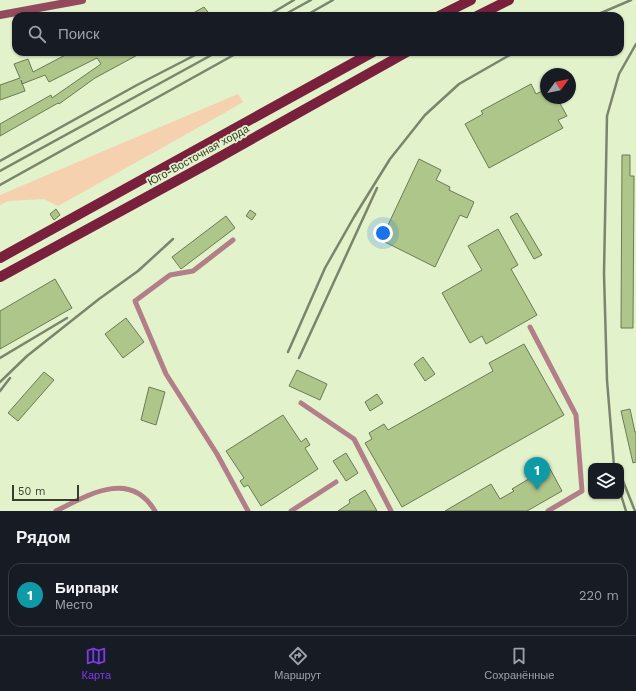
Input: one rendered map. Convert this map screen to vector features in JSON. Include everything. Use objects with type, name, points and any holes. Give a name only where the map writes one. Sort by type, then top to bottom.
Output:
[{"type":"main road","points":[[16,12],[82,0]]},
{"type":"main road","points":[[447,12],[471,0]]},
{"type":"main road","points":[[485,12],[509,0]]},
{"type":"main road","points":[[0,15],[12,13]]},
{"type":"main road","name":"Юго-Восточная хорда","points":[[0,258],[365,56]]},
{"type":"main road","name":"Юго-Восточная хорда","points":[[0,278],[400,56]]},
{"type":"lane","points":[[234,240],[193,271],[170,275],[135,301],[166,374],[217,454],[248,511]]},
{"type":"lane","points":[[530,327],[576,415],[582,491],[548,511]]},
{"type":"lane","points":[[301,403],[354,439],[391,511]]},
{"type":"lane","points":[[291,511],[336,482]]},
{"type":"lane","points":[[56,511],[86,496],[102,490],[117,488],[129,489],[140,494],[151,504],[155,511]]},
{"type":"shaded area","points":[[238,94],[243,102],[58,206],[44,199],[8,201],[0,205],[0,195]]},
{"type":"building","points":[[204,7],[208,12],[195,12]]},
{"type":"building","points":[[63,56],[136,56],[95,78],[59,104],[58,103],[0,136],[0,124],[51,95],[52,98],[101,64],[97,58],[49,82],[45,75],[22,84],[25,91],[0,100],[0,85],[20,78],[14,64],[28,59],[33,72]]},
{"type":"building","points":[[531,84],[536,94],[540,92],[540,104],[560,104],[567,116],[558,120],[563,128],[489,168],[465,124],[483,114],[481,111]]},
{"type":"building","points":[[622,155],[630,155],[630,176],[634,176],[633,328],[621,328]]},
{"type":"building","points":[[419,159],[441,170],[436,180],[450,187],[449,190],[474,202],[467,218],[460,215],[435,267],[381,240]]},
{"type":"building","points":[[56,209],[60,215],[54,220],[50,214]]},
{"type":"building","points":[[250,210],[256,214],[252,220],[246,216]]},
{"type":"building","points":[[517,213],[542,255],[534,259],[510,217]]},
{"type":"building","points":[[226,216],[235,228],[181,269],[172,257]]},
{"type":"building","points":[[498,229],[518,265],[511,269],[537,315],[486,344],[482,336],[470,343],[442,293],[482,270],[468,246]]},
{"type":"building","points":[[55,279],[72,308],[0,349],[0,311]]},
{"type":"building","points":[[126,318],[144,342],[123,358],[105,334]]},
{"type":"building","points":[[524,344],[564,415],[402,507],[365,443],[372,439],[369,433],[384,424],[388,430],[493,371],[489,363]]},
{"type":"building","points":[[423,357],[435,374],[425,381],[414,364]]},
{"type":"building","points":[[297,370],[327,384],[320,400],[289,386]]},
{"type":"building","points":[[44,372],[54,380],[18,421],[8,413]]},
{"type":"building","points":[[149,387],[165,392],[156,425],[141,420]]},
{"type":"building","points":[[377,394],[383,403],[370,411],[365,402]]},
{"type":"building","points":[[630,409],[636,432],[636,462],[633,463],[621,411]]},
{"type":"building","points":[[283,415],[301,442],[306,438],[310,445],[305,448],[318,469],[261,506],[248,485],[244,487],[240,481],[244,478],[226,451]]},
{"type":"building","points":[[346,453],[358,473],[346,481],[333,461]]},
{"type":"building","points":[[549,467],[562,491],[527,511],[445,511],[491,484],[500,499],[514,491],[512,489]]},
{"type":"building","points":[[365,490],[377,511],[338,511],[350,503],[349,500]]},
{"type":"railway","points":[[274,12],[294,0]]},
{"type":"railway","points":[[289,12],[311,0]]},
{"type":"railway","points":[[312,12],[333,0]]},
{"type":"railway","points":[[603,12],[631,0]]},
{"type":"railway","points":[[614,463],[607,380],[604,274],[607,116],[619,74],[636,44]]},
{"type":"railway","points":[[0,161],[137,85],[193,56]]},
{"type":"railway","points":[[0,171],[210,56]]},
{"type":"railway","points":[[0,185],[232,56]]},
{"type":"railway","points":[[288,352],[325,268],[354,217],[390,159],[425,115],[459,84],[508,56]]},
{"type":"railway","points":[[299,358],[377,188]]},
{"type":"railway","points":[[0,382],[27,356],[99,299],[138,271],[173,239]]},
{"type":"railway","points":[[0,358],[67,318]]},
{"type":"railway","points":[[0,391],[10,378]]},
{"type":"railway","points":[[624,484],[635,511]]},
{"type":"railway","points":[[622,499],[626,511]]},
{"type":"place","name":"Бирпарк","points":[[537,490]]}]
